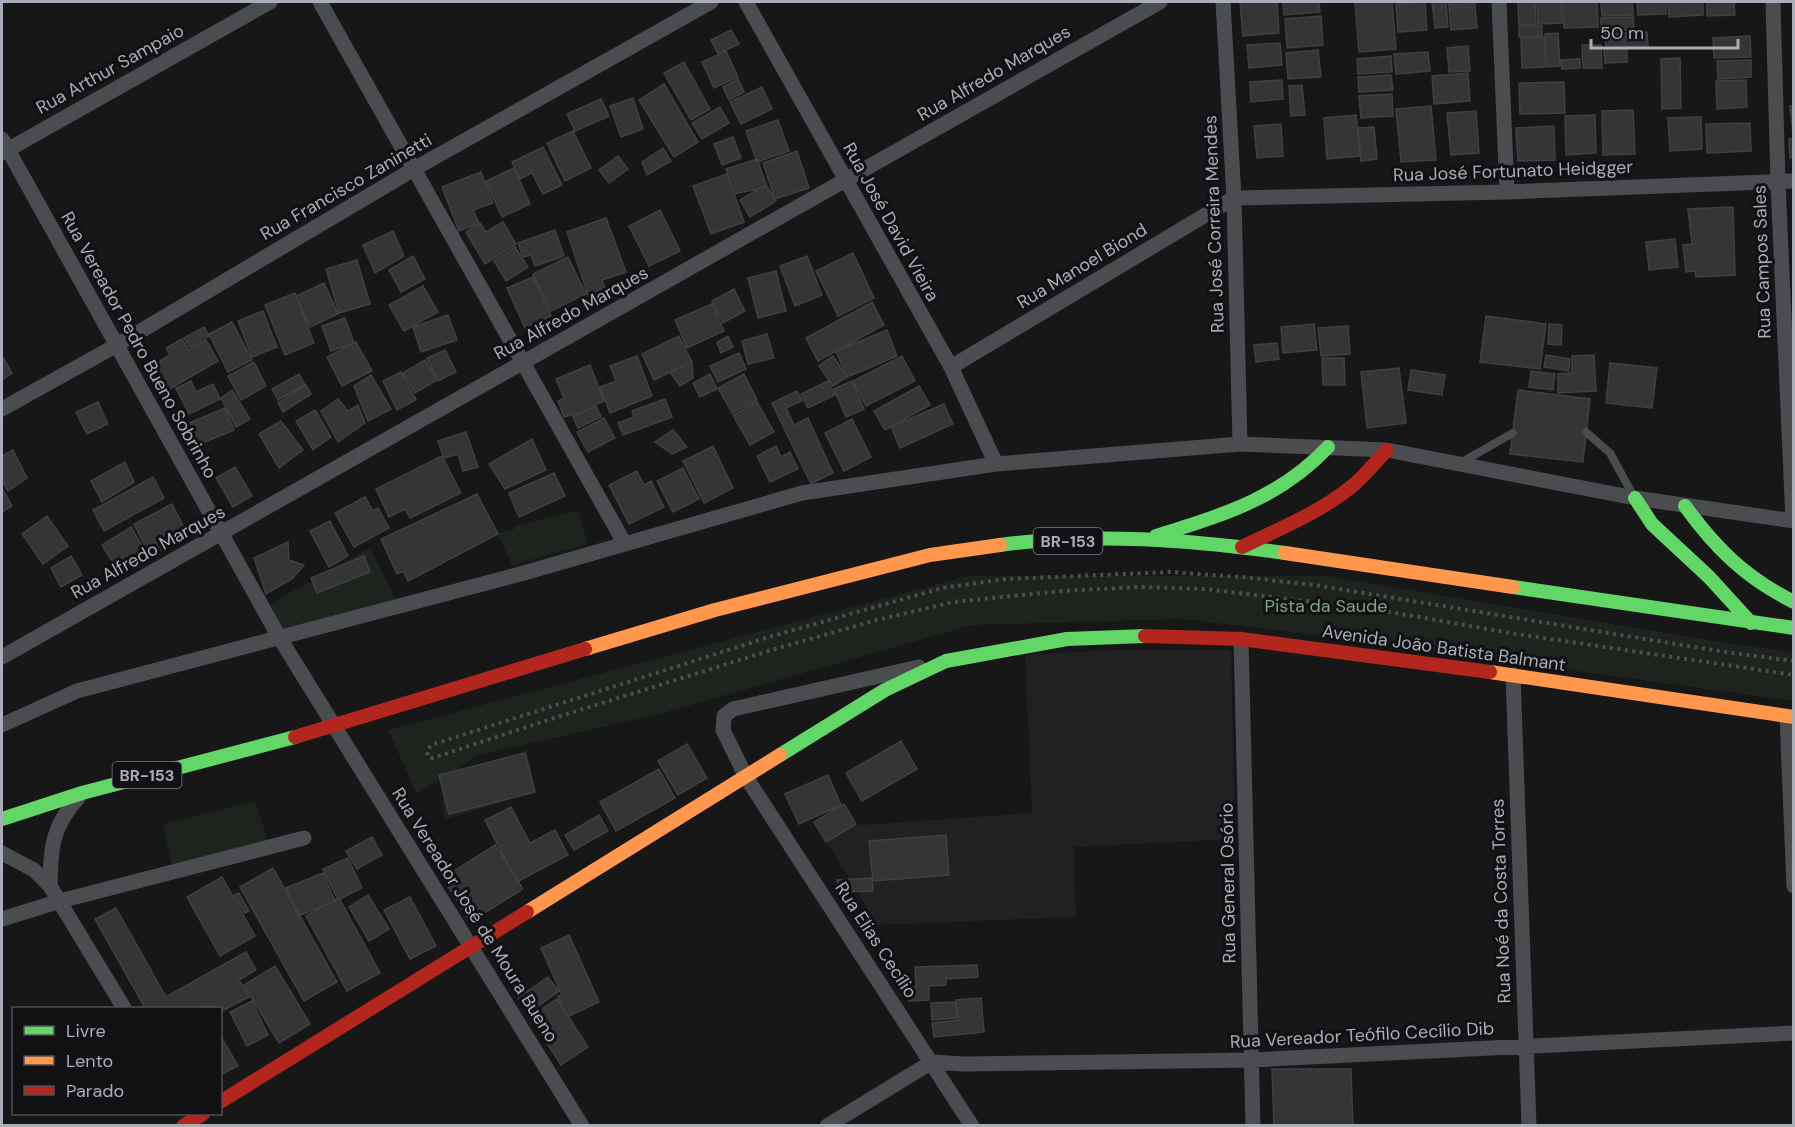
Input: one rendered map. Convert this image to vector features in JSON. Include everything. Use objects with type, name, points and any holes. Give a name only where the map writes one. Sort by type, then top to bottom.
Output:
[{"type":"main road","points":[[1145,539],[1260,500],[1294,479],[1328,447]]},
{"type":"main road","points":[[1242,547],[1326,505],[1353,486],[1387,450]]},
{"type":"main road","points":[[1635,498],[1652,524],[1709,577],[1751,623]]},
{"type":"main road","points":[[1685,506],[1700,527],[1741,571],[1759,584],[1794,602]]},
{"type":"main road","name":"BR-153","points":[[2,819],[82,792],[295,737],[715,610],[930,555],[1030,541],[1145,539],[1242,547],[1794,628]]},
{"type":"main road","name":"Avenida João Batista Balmant","points":[[222,1101],[885,690],[946,661],[1067,639],[1150,636],[1241,639],[1513,675],[1790,716]]},
{"type":"street","name":"Rua Arthur Sampaio","points":[[4,147],[270,2]]},
{"type":"street","points":[[320,2],[625,544]]},
{"type":"street","name":"Rua Francisco Zaninetti","points":[[2,409],[117,345],[414,169],[711,2]]},
{"type":"street","name":"Rua José David Vieira","points":[[746,2],[951,367],[996,464]]},
{"type":"street","name":"Rua Alfredo Marques","points":[[2,657],[1160,2]]},
{"type":"street","name":"Rua José Correira Mendes","points":[[1223,2],[1234,198],[1240,444]]},
{"type":"street","points":[[1499,2],[1507,192]]},
{"type":"street","name":"Rua Campos Sales","points":[[1773,2],[1778,182],[1793,521]]},
{"type":"street","name":"Rua Vereador Pedro Bueno Sobrinho","points":[[4,147],[279,637],[333,725]]},
{"type":"street","name":"Rua José Fortunato Heidgger","points":[[1234,198],[1507,192],[1794,181]]},
{"type":"street","name":"Rua Manoel Biond","points":[[951,367],[1234,198]]},
{"type":"street","points":[[2,725],[77,691],[524,573],[802,493],[996,464],[1240,444],[1387,450],[1635,498],[1793,521]]},
{"type":"street","name":"Rua General Osório","points":[[1241,639],[1253,1125]]},
{"type":"street","name":"Rua Elias Cecílio","points":[[946,661],[733,709],[724,716],[723,730],[746,777],[972,1125]]},
{"type":"street","name":"Rua Noé da Costa Torres","points":[[1513,675],[1528,1125]]},
{"type":"street","points":[[1790,716],[1794,886]]},
{"type":"street","name":"Rua Vereador José de Moura Bueno","points":[[333,725],[582,1125]]},
{"type":"street","points":[[50,886],[51,850],[55,831],[82,792]]},
{"type":"street","points":[[2,919],[60,901],[304,838]]},
{"type":"street","points":[[2,853],[34,870],[50,886],[122,1007]]},
{"type":"street","name":"Rua Vereador Teófilo Cecílio Dib","points":[[932,1062],[964,1064],[1252,1060],[1794,1033]]},
{"type":"street","points":[[827,1125],[932,1062]]},
{"type":"lane","points":[[1586,432],[1610,453],[1635,498]]},
{"type":"lane","points":[[1458,464],[1513,434]]},
{"type":"shaded area","points":[[1112,650],[1231,650],[1235,839],[1074,847],[1076,917],[878,925],[818,828],[1032,813],[1025,655]]},
{"type":"green space","points":[[578,510],[588,544],[512,565],[498,534],[515,529],[514,526]]},
{"type":"green space","points":[[370,548],[396,599],[283,631],[270,604]]},
{"type":"green space","name":"Pista da Saude","points":[[969,576],[1328,576],[1739,645],[1793,652],[1793,701],[1347,639],[1183,619],[972,625],[659,714],[479,755],[444,778],[527,750],[536,792],[445,819],[440,779],[417,794],[388,730]]},
{"type":"green space","points":[[255,801],[268,841],[172,867],[163,824]]},
{"type":"building","points":[[1240,2],[1277,2],[1279,33],[1243,36]]},
{"type":"building","points":[[1283,2],[1319,2],[1320,12],[1284,15]]},
{"type":"building","points":[[1355,2],[1392,2],[1396,49],[1359,52]]},
{"type":"building","points":[[1425,2],[1427,30],[1398,32],[1396,4]]},
{"type":"building","points":[[1432,2],[1446,2],[1448,27],[1435,28]]},
{"type":"building","points":[[1448,2],[1475,2],[1475,4],[1449,6]]},
{"type":"building","points":[[1518,2],[1535,2],[1536,25],[1519,25]]},
{"type":"building","points":[[1537,2],[1561,2],[1562,23],[1538,24]]},
{"type":"building","points":[[1563,2],[1597,2],[1598,27],[1564,28]]},
{"type":"building","points":[[1601,2],[1632,2],[1633,15],[1602,16]]},
{"type":"building","points":[[1637,2],[1666,2],[1666,14],[1638,15]]},
{"type":"building","points":[[1668,2],[1703,2],[1703,15],[1669,17]]},
{"type":"building","points":[[1707,2],[1734,2],[1735,15],[1707,16]]},
{"type":"building","points":[[1475,6],[1477,28],[1451,30],[1449,8]]},
{"type":"building","points":[[1321,16],[1323,45],[1287,48],[1285,19]]},
{"type":"building","points":[[1633,17],[1634,30],[1601,31],[1601,18]]},
{"type":"building","points":[[1519,26],[1542,26],[1542,36],[1519,37]]},
{"type":"building","points":[[731,30],[739,44],[718,54],[711,40]]},
{"type":"building","points":[[1647,32],[1648,46],[1606,48],[1605,34]]},
{"type":"building","points":[[1558,33],[1560,66],[1547,67],[1545,34]]},
{"type":"building","points":[[1750,36],[1751,57],[1714,58],[1713,38]]},
{"type":"building","points":[[1544,37],[1545,67],[1522,68],[1521,38]]},
{"type":"building","points":[[1280,43],[1282,65],[1249,68],[1247,45]]},
{"type":"building","points":[[1582,45],[1601,45],[1602,68],[1583,68]]},
{"type":"building","points":[[1468,46],[1470,71],[1449,72],[1447,48]]},
{"type":"building","points":[[1627,48],[1627,62],[1605,63],[1604,49]]},
{"type":"building","points":[[1318,50],[1321,77],[1288,79],[1286,53]]},
{"type":"building","points":[[726,51],[738,77],[714,88],[702,62]]},
{"type":"building","points":[[1428,52],[1430,71],[1396,74],[1394,54]]},
{"type":"building","points":[[1391,56],[1392,72],[1358,74],[1357,59]]},
{"type":"building","points":[[1680,58],[1681,108],[1662,109],[1661,59]]},
{"type":"building","points":[[1580,59],[1580,68],[1562,69],[1561,60]]},
{"type":"building","points":[[1751,60],[1751,77],[1718,79],[1717,61]]},
{"type":"building","points":[[684,62],[710,109],[691,120],[664,73]]},
{"type":"building","points":[[1468,73],[1470,101],[1434,104],[1432,76]]},
{"type":"building","points":[[1391,75],[1393,90],[1359,92],[1358,77]]},
{"type":"building","points":[[738,79],[744,92],[729,100],[723,87]]},
{"type":"building","points":[[1282,80],[1283,99],[1251,102],[1250,82]]},
{"type":"building","points":[[1746,80],[1747,107],[1717,109],[1716,81]]},
{"type":"building","points":[[1564,82],[1565,113],[1520,114],[1519,83]]},
{"type":"building","points":[[664,84],[698,142],[674,157],[639,100]]},
{"type":"building","points":[[1302,85],[1305,115],[1291,116],[1289,86]]},
{"type":"building","points":[[762,87],[772,109],[741,124],[730,102]]},
{"type":"building","points":[[1392,94],[1393,116],[1361,118],[1359,96]]},
{"type":"building","points":[[633,98],[643,129],[621,137],[610,106]]},
{"type":"building","points":[[601,99],[609,116],[575,131],[567,114]]},
{"type":"building","points":[[1794,105],[1794,134],[1793,134],[1790,106]]},
{"type":"building","points":[[1431,106],[1436,160],[1401,162],[1396,109]]},
{"type":"building","points":[[720,107],[729,123],[702,139],[692,123]]},
{"type":"building","points":[[1633,110],[1635,154],[1603,155],[1602,111]]},
{"type":"building","points":[[1476,111],[1479,153],[1451,155],[1447,113]]},
{"type":"building","points":[[1356,115],[1360,156],[1327,159],[1324,118]]},
{"type":"building","points":[[1595,115],[1596,153],[1566,155],[1565,116]]},
{"type":"building","points":[[1701,117],[1702,149],[1670,151],[1668,118]]},
{"type":"building","points":[[778,120],[789,151],[757,162],[746,131]]},
{"type":"building","points":[[1750,123],[1751,151],[1707,153],[1706,124]]},
{"type":"building","points":[[1281,124],[1283,156],[1257,158],[1254,126]]},
{"type":"building","points":[[1554,126],[1555,160],[1518,161],[1516,128]]},
{"type":"building","points":[[1374,127],[1377,159],[1361,161],[1358,128]]},
{"type":"building","points":[[573,131],[591,168],[565,181],[547,143]]},
{"type":"building","points":[[733,137],[741,158],[722,165],[714,144]]},
{"type":"building","points":[[1789,139],[1794,139],[1794,157],[1790,158]]},
{"type":"building","points":[[543,147],[562,185],[543,194],[532,173],[520,179],[512,162]]},
{"type":"building","points":[[663,148],[671,161],[647,175],[642,162]]},
{"type":"building","points":[[797,151],[809,188],[775,199],[763,163]]},
{"type":"building","points":[[618,156],[628,169],[609,183],[599,170]]},
{"type":"building","points":[[757,159],[767,187],[734,194],[726,169]]},
{"type":"building","points":[[514,168],[530,204],[502,217],[486,181]]},
{"type":"building","points":[[481,172],[493,203],[473,210],[479,223],[459,231],[442,187]]},
{"type":"building","points":[[727,174],[744,222],[711,234],[693,186]]},
{"type":"building","points":[[766,185],[776,201],[750,217],[740,200]]},
{"type":"building","points":[[1733,207],[1735,275],[1696,277],[1695,271],[1686,272],[1683,245],[1692,244],[1688,209]]},
{"type":"building","points":[[660,210],[680,251],[649,266],[629,226]]},
{"type":"building","points":[[606,218],[626,272],[602,280],[605,288],[588,295],[567,232]]},
{"type":"building","points":[[503,222],[516,244],[485,264],[466,232],[480,223],[486,232]]},
{"type":"building","points":[[555,230],[564,256],[535,266],[531,255],[523,257],[518,243]]},
{"type":"building","points":[[393,231],[404,256],[375,273],[363,245]]},
{"type":"building","points":[[1675,239],[1678,267],[1649,270],[1646,242]]},
{"type":"building","points":[[515,247],[528,267],[506,281],[494,261]]},
{"type":"building","points":[[853,253],[874,298],[838,316],[816,271]]},
{"type":"building","points":[[413,256],[425,279],[401,292],[389,270]]},
{"type":"building","points":[[807,256],[822,295],[795,306],[780,266]]},
{"type":"building","points":[[568,257],[586,294],[551,311],[533,274]]},
{"type":"building","points":[[357,260],[370,304],[339,313],[326,269]]},
{"type":"building","points":[[776,271],[786,311],[758,318],[748,278]]},
{"type":"building","points":[[533,277],[551,316],[525,328],[507,288]]},
{"type":"building","points":[[324,283],[338,314],[310,327],[296,296]]},
{"type":"building","points":[[423,286],[438,312],[404,331],[389,305]]},
{"type":"building","points":[[734,289],[745,311],[723,323],[712,301]]},
{"type":"building","points":[[295,293],[314,343],[285,355],[265,305]]},
{"type":"building","points":[[872,302],[884,325],[818,361],[806,338]]},
{"type":"building","points":[[712,304],[724,331],[687,348],[675,320]]},
{"type":"building","points":[[263,311],[277,347],[252,357],[238,321]]},
{"type":"building","points":[[448,315],[457,340],[421,352],[413,327]]},
{"type":"building","points":[[1486,316],[1546,324],[1540,369],[1480,362]]},
{"type":"building","points":[[345,318],[354,343],[331,351],[322,326]]},
{"type":"building","points":[[232,322],[252,360],[228,372],[209,334]]},
{"type":"building","points":[[1314,324],[1317,350],[1283,353],[1281,327]]},
{"type":"building","points":[[1549,324],[1562,325],[1561,345],[1548,344]]},
{"type":"building","points":[[1348,326],[1350,354],[1321,356],[1318,328]]},
{"type":"building","points":[[204,327],[209,336],[190,347],[184,338]]},
{"type":"building","points":[[887,330],[897,356],[847,377],[836,351]]},
{"type":"building","points":[[767,334],[774,358],[748,364],[742,341]]},
{"type":"building","points":[[679,336],[692,362],[654,380],[642,354]]},
{"type":"building","points":[[728,336],[733,347],[721,353],[717,342]]},
{"type":"building","points":[[182,339],[189,350],[206,340],[218,361],[166,391],[152,366],[170,355],[166,348]]},
{"type":"building","points":[[356,342],[372,371],[342,386],[327,357]]},
{"type":"building","points":[[1277,343],[1279,359],[1256,362],[1254,345]]},
{"type":"building","points":[[445,350],[456,372],[438,381],[427,358]]},
{"type":"building","points":[[739,353],[746,369],[718,382],[710,366]]},
{"type":"building","points":[[1546,355],[1570,359],[1569,371],[1544,367]]},
{"type":"building","points":[[1594,355],[1596,391],[1558,393],[1558,374],[1572,373],[1572,356]]},
{"type":"building","points":[[2,356],[12,373],[2,380]]},
{"type":"building","points":[[637,356],[652,396],[610,413],[600,387],[616,381],[610,366]]},
{"type":"building","points":[[833,356],[847,377],[833,386],[819,366]]},
{"type":"building","points":[[902,356],[915,381],[866,406],[853,381]]},
{"type":"building","points":[[1322,358],[1344,358],[1345,385],[1323,385]]},
{"type":"building","points":[[425,360],[437,380],[415,393],[403,373]]},
{"type":"building","points":[[254,362],[266,386],[241,400],[228,376]]},
{"type":"building","points":[[692,362],[693,378],[680,386],[670,372]]},
{"type":"building","points":[[1610,363],[1657,368],[1652,408],[1606,403]]},
{"type":"building","points":[[590,365],[604,401],[580,413],[564,417],[558,401],[564,398],[556,379]]},
{"type":"building","points":[[1399,368],[1406,423],[1367,428],[1361,372]]},
{"type":"building","points":[[1411,370],[1445,375],[1442,395],[1408,390]]},
{"type":"building","points":[[1531,371],[1555,374],[1553,390],[1529,387]]},
{"type":"building","points":[[401,372],[416,400],[397,410],[383,381]]},
{"type":"building","points":[[299,374],[305,385],[278,400],[272,389]]},
{"type":"building","points":[[710,374],[717,389],[700,397],[693,383]]},
{"type":"building","points":[[744,374],[757,400],[732,413],[718,388]]},
{"type":"building","points":[[371,375],[391,409],[368,421],[354,386]]},
{"type":"building","points":[[191,381],[196,392],[213,384],[220,399],[189,414],[176,388]]},
{"type":"building","points":[[828,381],[835,395],[808,408],[801,394]]},
{"type":"building","points":[[852,381],[864,409],[846,417],[834,389]]},
{"type":"building","points":[[306,385],[311,394],[283,412],[278,403]]},
{"type":"building","points":[[919,386],[930,405],[885,430],[874,411]]},
{"type":"building","points":[[232,390],[250,419],[236,427],[221,398]]},
{"type":"building","points":[[1518,390],[1590,399],[1583,462],[1510,454]]},
{"type":"building","points":[[797,391],[802,401],[786,408],[794,425],[808,418],[833,473],[811,484],[772,403]]},
{"type":"building","points":[[338,399],[348,411],[358,405],[365,423],[338,442],[321,411]]},
{"type":"building","points":[[665,399],[672,417],[623,435],[618,423],[634,417],[632,411]]},
{"type":"building","points":[[98,402],[108,424],[87,434],[76,412]]},
{"type":"building","points":[[757,402],[774,432],[750,445],[733,415]]},
{"type":"building","points":[[944,404],[953,424],[900,448],[891,427]]},
{"type":"building","points":[[596,406],[601,417],[578,428],[573,417]]},
{"type":"building","points":[[225,408],[234,430],[195,446],[187,424]]},
{"type":"building","points":[[315,410],[331,437],[313,450],[296,421]]},
{"type":"building","points":[[604,418],[615,438],[588,452],[577,432]]},
{"type":"building","points":[[852,419],[871,457],[844,471],[825,433]]},
{"type":"building","points":[[281,421],[303,450],[279,468],[259,434]]},
{"type":"building","points":[[673,430],[687,447],[672,454],[655,442]]},
{"type":"building","points":[[466,432],[478,467],[463,471],[458,454],[444,458],[438,441]]},
{"type":"building","points":[[532,439],[546,470],[505,489],[489,464]]},
{"type":"building","points":[[713,446],[733,488],[704,503],[683,461]]},
{"type":"building","points":[[776,446],[781,457],[790,452],[798,469],[770,482],[757,456]]},
{"type":"building","points":[[13,450],[27,478],[8,491],[2,481],[2,456]]},
{"type":"building","points":[[442,456],[461,493],[410,518],[405,509],[389,517],[376,489]]},
{"type":"building","points":[[125,462],[134,482],[102,502],[91,481]]},
{"type":"building","points":[[235,467],[252,496],[233,507],[216,478]]},
{"type":"building","points":[[683,468],[699,499],[673,512],[657,481]]},
{"type":"building","points":[[637,471],[644,485],[651,481],[664,507],[629,524],[609,485]]},
{"type":"building","points":[[554,473],[565,496],[519,517],[509,493]]},
{"type":"building","points":[[153,477],[164,498],[104,531],[93,510]]},
{"type":"building","points":[[2,488],[12,506],[2,512]]},
{"type":"building","points":[[477,494],[498,534],[408,581],[403,571],[397,574],[381,539]]},
{"type":"building","points":[[365,497],[373,511],[378,508],[389,528],[354,547],[335,513]]},
{"type":"building","points":[[172,504],[188,535],[150,556],[134,524]]},
{"type":"building","points":[[47,516],[68,546],[43,564],[22,534]]},
{"type":"building","points":[[330,521],[348,556],[329,567],[310,531]]},
{"type":"building","points":[[131,527],[145,551],[117,569],[102,545]]},
{"type":"building","points":[[288,542],[289,560],[304,565],[292,579],[266,594],[254,558]]},
{"type":"building","points":[[71,556],[82,575],[61,587],[51,568]]},
{"type":"building","points":[[364,556],[370,572],[317,593],[311,578]]},
{"type":"building","points":[[901,741],[917,769],[862,801],[846,773]]},
{"type":"building","points":[[687,744],[707,778],[678,795],[658,761]]},
{"type":"building","points":[[525,753],[535,792],[449,814],[439,775]]},
{"type":"building","points":[[659,769],[675,798],[616,831],[600,802]]},
{"type":"building","points":[[828,775],[841,805],[799,824],[785,794]]},
{"type":"building","points":[[844,804],[856,824],[826,842],[814,822]]},
{"type":"building","points":[[511,807],[530,843],[555,830],[568,855],[517,882],[485,820]]},
{"type":"building","points":[[599,815],[608,831],[574,850],[565,835]]},
{"type":"building","points":[[946,835],[949,875],[873,881],[869,841]]},
{"type":"building","points":[[372,837],[382,855],[357,869],[346,851]]},
{"type":"building","points":[[495,845],[523,889],[470,922],[443,878]]},
{"type":"building","points":[[348,858],[362,888],[338,900],[323,869]]},
{"type":"building","points":[[273,868],[337,982],[304,1001],[240,887]]},
{"type":"building","points":[[323,873],[335,901],[298,916],[286,888]]},
{"type":"building","points":[[222,877],[255,936],[220,956],[187,897]]},
{"type":"building","points":[[872,878],[873,891],[838,892],[837,880]]},
{"type":"building","points":[[239,893],[249,911],[245,913],[234,895]]},
{"type":"building","points":[[368,895],[389,929],[369,941],[349,907]]},
{"type":"building","points":[[410,897],[436,946],[410,959],[384,910]]},
{"type":"building","points":[[339,898],[380,973],[347,991],[306,916]]},
{"type":"building","points":[[116,908],[166,997],[246,952],[256,970],[239,980],[249,997],[222,1011],[222,1007],[211,1007],[210,1005],[206,1007],[144,1007],[95,919]]},
{"type":"building","points":[[569,935],[599,1002],[567,1017],[558,996],[562,995],[541,948]]},
{"type":"building","points":[[977,965],[978,977],[946,979],[946,985],[929,986],[929,1000],[909,1001],[909,987],[916,987],[915,967]]},
{"type":"building","points":[[275,966],[310,1024],[279,1043],[244,985]]},
{"type":"building","points":[[548,977],[559,991],[529,1013],[518,998]]},
{"type":"building","points":[[981,998],[984,1032],[934,1037],[932,1023],[959,1020],[956,1000]]},
{"type":"building","points":[[557,999],[588,1047],[561,1065],[530,1017]]},
{"type":"building","points":[[252,1001],[268,1035],[247,1046],[230,1012]]},
{"type":"building","points":[[955,1002],[957,1018],[932,1020],[931,1003]]},
{"type":"building","points":[[222,1038],[238,1066],[222,1074]]},
{"type":"building","points":[[1272,1069],[1351,1069],[1353,1126],[1274,1126]]},
{"type":"traffic: fast","points":[[1156,536],[1204,521],[1248,503],[1290,480],[1328,447]]},
{"type":"traffic: fast","points":[[1635,498],[1652,524],[1709,577],[1751,623]]},
{"type":"traffic: fast","points":[[1685,506],[1708,536],[1733,561],[1761,583],[1794,602]]},
{"type":"traffic: fast","points":[[1000,545],[1107,538],[1214,544],[1285,553]]},
{"type":"traffic: fast","points":[[1513,587],[1794,628]]},
{"type":"traffic: fast","points":[[780,755],[885,690],[946,661],[1067,639],[1145,636]]},
{"type":"traffic: fast","points":[[2,819],[82,793],[295,737]]},
{"type":"traffic: slow","points":[[585,649],[715,610],[930,555],[1000,545]]},
{"type":"traffic: slow","points":[[1285,553],[1513,587]]},
{"type":"traffic: slow","points":[[1490,672],[1794,717]]},
{"type":"traffic: slow","points":[[527,912],[780,755]]},
{"type":"traffic: jam","points":[[1242,547],[1326,505],[1361,478],[1387,450]]},
{"type":"traffic: jam","points":[[1145,636],[1241,639],[1490,672]]},
{"type":"traffic: jam","points":[[361,717],[585,649]]},
{"type":"traffic: jam","points":[[295,737],[361,717]]},
{"type":"traffic: jam","points":[[222,1101],[527,912]]},
{"type":"traffic: jam","points":[[183,1126],[201,1115]]}]
